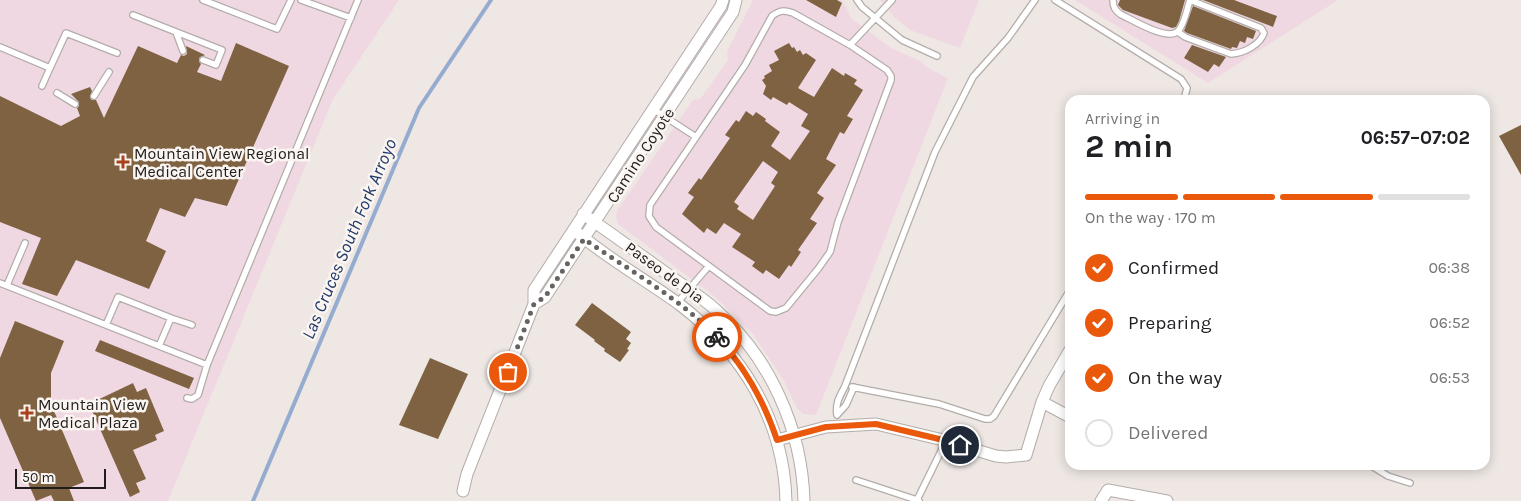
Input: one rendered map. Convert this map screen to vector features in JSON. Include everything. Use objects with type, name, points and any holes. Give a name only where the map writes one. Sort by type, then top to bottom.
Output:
[{"type":"street","name":"Camino Coyote","points":[[464,491],[467,474],[534,304],[534,290],[721,6],[723,0]]},
{"type":"street","name":"Camino Coyote","points":[[534,304],[545,297],[596,222],[733,12],[736,0]]},
{"type":"street","name":"Paseo de Dia","points":[[584,214],[704,300],[727,320],[758,358],[778,394],[794,434],[802,469],[804,501]]},
{"type":"street","name":"Paseo de Dia","points":[[573,230],[677,303],[707,327],[734,356],[757,392],[777,440],[786,501]]},
{"type":"street","points":[[777,440],[826,427],[836,421],[876,424],[946,441],[996,456],[1026,455],[1048,386],[1065,358]]},
{"type":"street","points":[[1042,402],[1065,414]]},
{"type":"street","points":[[1101,501],[1108,490],[1167,501]]},
{"type":"lane","points":[[203,0],[277,29],[290,0]]},
{"type":"lane","points":[[301,0],[351,18]]},
{"type":"lane","points":[[187,398],[192,399],[198,395],[207,365],[358,0]]},
{"type":"lane","points":[[857,0],[874,18],[902,40],[938,56]]},
{"type":"lane","points":[[850,45],[892,0]]},
{"type":"lane","points":[[836,421],[837,401],[845,386],[935,152],[973,78],[1008,38],[1035,0]]},
{"type":"lane","points":[[1055,0],[1181,78],[1186,88],[1185,95]]},
{"type":"lane","points":[[1113,0],[1113,6],[1120,14],[1162,34],[1171,35],[1178,32],[1190,0],[1261,28],[1264,33],[1263,38],[1247,50],[1238,54],[1231,54],[1185,37],[1178,32]]},
{"type":"lane","points":[[779,11],[793,13],[850,45],[887,70],[891,76],[838,222],[830,252],[786,308],[776,312],[770,311],[656,228],[649,216],[650,205],[696,137],[745,65],[772,16],[779,11]]},
{"type":"lane","points":[[133,15],[222,50],[216,65],[203,60]]},
{"type":"lane","points":[[176,32],[183,51]]},
{"type":"lane","points":[[42,86],[66,33],[117,53]]},
{"type":"lane","points":[[0,47],[50,68]]},
{"type":"lane","points":[[94,96],[109,72]]},
{"type":"lane","points":[[57,93],[75,104]]},
{"type":"lane","points":[[653,110],[696,137]]},
{"type":"lane","points":[[7,285],[26,243]]},
{"type":"lane","points":[[677,303],[709,266]]},
{"type":"lane","points":[[0,283],[207,365]]},
{"type":"lane","points":[[106,325],[118,297],[192,325]]},
{"type":"lane","points":[[845,386],[939,404],[985,420],[990,419],[994,416],[1065,298]]},
{"type":"lane","points":[[158,346],[171,318]]},
{"type":"lane","points":[[836,421],[854,388]]},
{"type":"lane","points":[[856,480],[918,501],[946,441]]},
{"type":"lane","points":[[1378,470],[1388,476],[1410,483]]},
{"type":"shaded area","points":[[0,0],[399,0],[333,99],[168,501],[0,501]]},
{"type":"shaded area","points":[[753,0],[842,0],[852,19],[891,48],[920,61],[928,68],[948,78],[816,415],[803,414],[797,408],[784,381],[753,334],[713,295],[618,224],[616,217],[617,211],[693,100],[701,98],[728,60],[727,52]]},
{"type":"shaded area","points":[[880,0],[979,0],[960,48],[910,30],[894,17]]},
{"type":"shaded area","points":[[1075,0],[1338,0],[1208,83]]},
{"type":"building","points":[[806,0],[837,0],[842,3],[836,17]]},
{"type":"building","points":[[1120,0],[1185,0],[1179,21],[1176,27],[1172,28],[1123,10],[1118,5]]},
{"type":"building","points":[[1203,0],[1234,0],[1277,16],[1273,27]]},
{"type":"building","points":[[1193,6],[1256,31],[1253,39],[1247,37],[1245,43],[1240,41],[1237,48],[1232,47],[1231,49],[1187,33],[1184,31]]},
{"type":"building","name":"Mountain View Regional Medical Center","points":[[236,43],[289,66],[227,206],[195,198],[185,217],[160,208],[146,241],[166,251],[149,289],[76,260],[57,296],[22,284],[41,238],[0,222],[0,96],[61,126],[80,116],[77,108],[79,102],[71,94],[90,87],[92,91],[90,98],[96,100],[104,118],[138,46],[177,63],[181,55],[187,54],[186,46],[205,55],[199,58],[201,64],[197,72],[221,81]]},
{"type":"building","points":[[789,43],[797,52],[800,50],[803,55],[806,53],[816,60],[798,88],[814,97],[832,68],[844,76],[845,73],[857,80],[854,84],[863,90],[847,116],[853,119],[844,134],[840,132],[826,159],[836,165],[817,193],[824,198],[810,219],[817,223],[798,250],[801,252],[791,267],[789,265],[779,279],[766,270],[763,274],[752,266],[755,262],[732,247],[741,234],[724,223],[716,234],[707,228],[704,233],[682,214],[694,197],[688,193],[699,178],[701,180],[730,138],[725,135],[736,120],[739,122],[746,111],[753,116],[756,112],[780,132],[771,146],[790,160],[810,131],[801,126],[808,114],[789,102],[787,105],[773,97],[771,100],[763,94],[766,86],[762,80],[765,78],[764,76],[772,71],[769,65],[779,60],[774,51]],"holes":[[[763,161],[778,172],[771,183],[775,186],[753,220],[737,209],[739,206],[734,202]]]},
{"type":"building","points":[[1192,45],[1226,57],[1219,67],[1214,64],[1208,72],[1184,58]]},
{"type":"building","points":[[1521,125],[1521,175],[1499,136]]},
{"type":"building","points":[[592,303],[631,332],[626,339],[631,343],[627,349],[629,350],[620,362],[604,351],[605,349],[595,340],[575,325]]},
{"type":"building","name":"Mountain View Medical Plaza","points":[[15,321],[64,341],[51,373],[51,404],[84,482],[69,488],[74,501],[54,501],[51,495],[36,501],[0,418],[0,358]]},
{"type":"building","points":[[100,340],[194,378],[189,389],[95,351]]},
{"type":"building","points":[[430,358],[468,374],[438,439],[399,425]]},
{"type":"building","points":[[133,383],[137,392],[146,388],[164,431],[155,435],[157,440],[133,450],[146,479],[136,483],[140,492],[130,497],[89,404]]},
{"type":"waterway","name":"Las Cruces South Fork Arroyo","points":[[253,501],[419,108],[491,0]]},
{"type":"way so far","points":[[508,372],[534,304],[545,297],[584,239],[677,303],[697,318],[717,337]]},
{"type":"place","name":"Mountain View Regional Medical Center","points":[[123,162]]},
{"type":"place","name":"Mountain View Medical Plaza","points":[[27,413]]},
{"type":"route","points":[[717,337],[734,356],[755,387],[770,419],[777,440],[826,427],[876,424],[960,445]]}]
